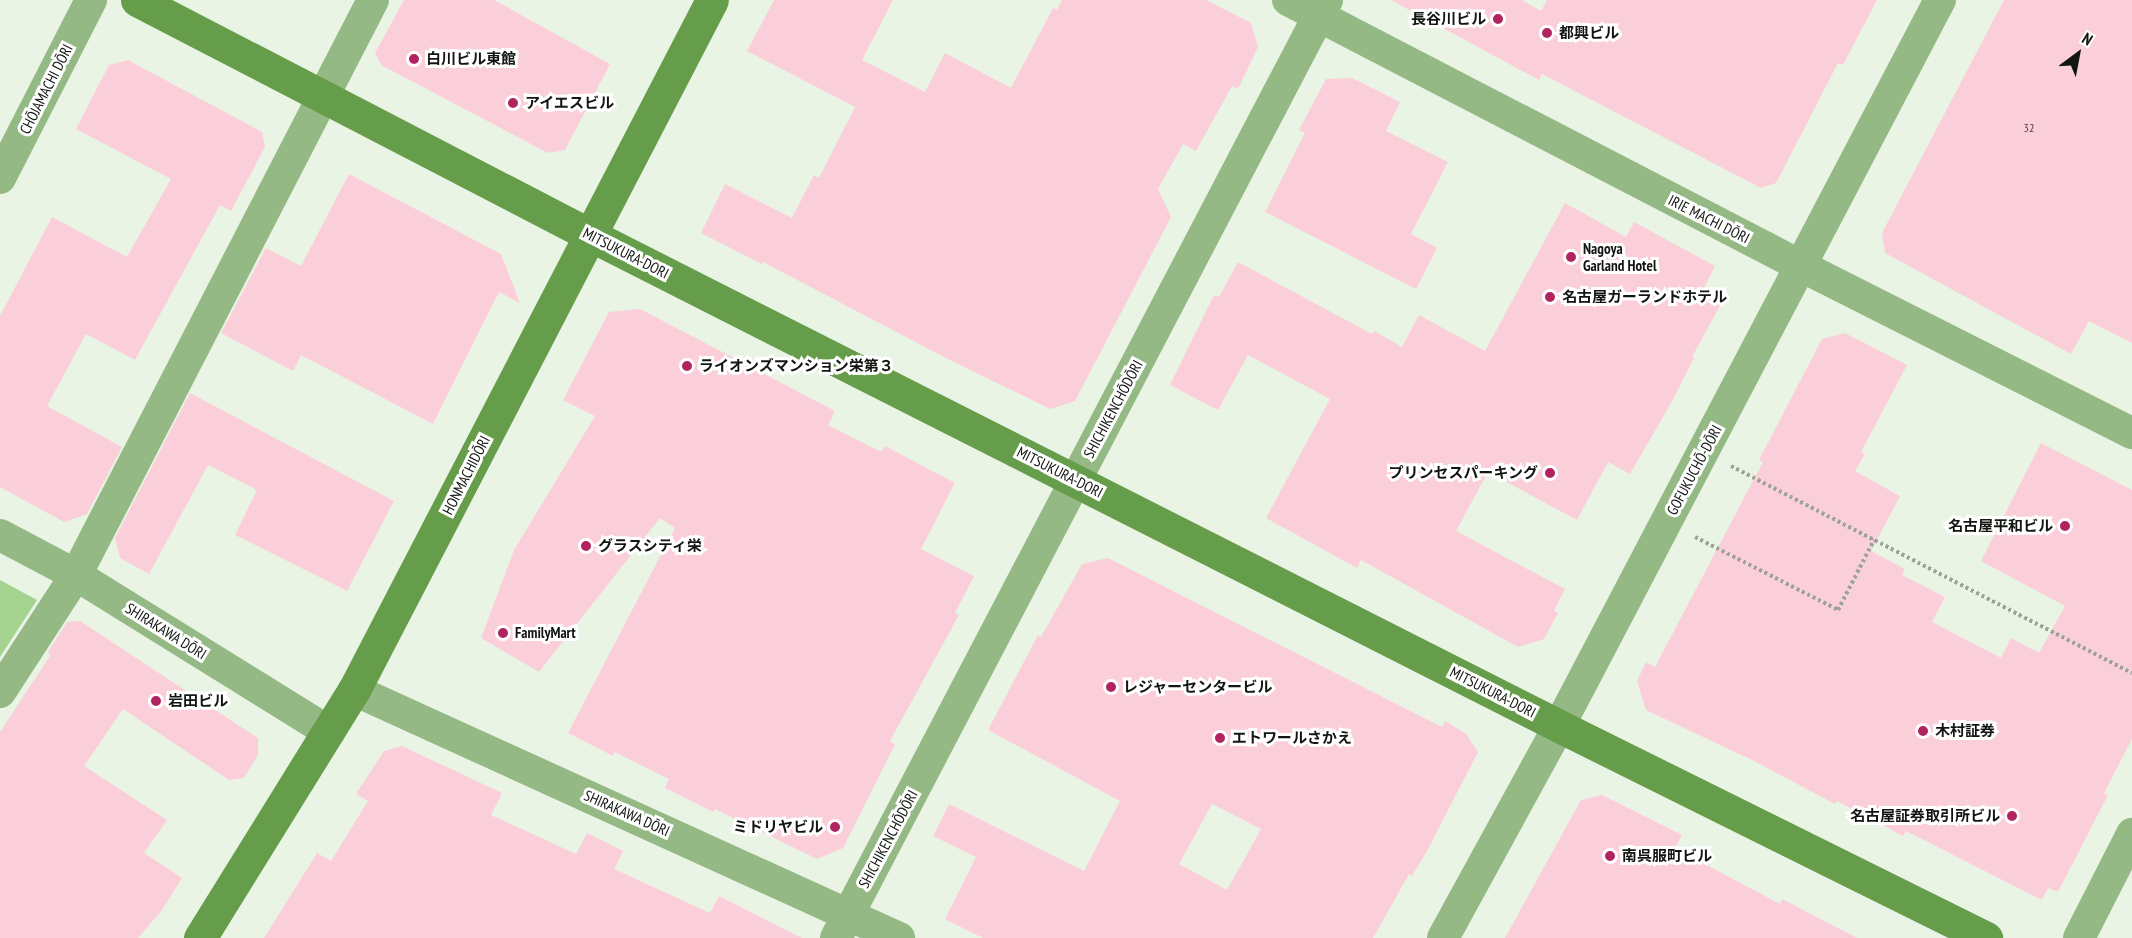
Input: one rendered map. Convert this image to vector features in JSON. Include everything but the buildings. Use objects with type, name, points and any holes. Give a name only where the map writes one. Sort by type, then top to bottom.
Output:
[{"type":"street","name":"CHŌJAMACHI DŌRI","points":[[0,178],[91,0]]},
{"type":"street","name":"MITSUKURA-DORI","points":[[137,0],[590,236],[1559,726],[1986,938]]},
{"type":"street","points":[[0,692],[76,575],[373,0]]},
{"type":"street","name":"HONMACHIDŌRI","points":[[200,938],[354,690],[712,0]]},
{"type":"street","name":"IRIE MACHI DŌRI","points":[[1288,0],[1323,8],[1801,266],[2132,433]]},
{"type":"street","name":"GOFUKUCHŌ-DŌRI","points":[[1443,938],[1559,726],[1940,0]]},
{"type":"street","name":"SHICHIKENCHŌDŌRI","points":[[842,926],[1323,8]]},
{"type":"street","name":"SHIRAKAWA DŌRI","points":[[0,535],[76,575],[329,732]]},
{"type":"street","name":"SHIRAKAWA DŌRI","points":[[354,690],[842,926],[899,938]]},
{"type":"street","points":[[2079,938],[2132,834]]},
{"type":"path","points":[[1703,452],[2132,673]]},
{"type":"path","points":[[1666,523],[1838,610],[1874,540]]},
{"type":"green space","points":[[0,580],[37,600],[0,657]]},
{"type":"place","name":"長谷川ビル","points":[[1498,19]]},
{"type":"place","name":"都興ビル","points":[[1547,33]]},
{"type":"place","name":"白川ビル東館","points":[[414,59]]},
{"type":"place","name":"アイエスビル","points":[[513,103]]},
{"type":"place","name":"Nagoya Garland Hotel","points":[[1571,257]]},
{"type":"place","name":"名古屋ガーランドホテル","points":[[1550,297]]},
{"type":"place","name":"ライオンズマンション栄第３","points":[[687,366]]},
{"type":"place","name":"プリンセスパーキング","points":[[1550,473]]},
{"type":"place","name":"名古屋平和ビル","points":[[2065,526]]},
{"type":"place","name":"グラスシティ栄","points":[[586,546]]},
{"type":"place","name":"FamilyMart","points":[[503,633]]},
{"type":"place","name":"レジャーセンタービル","points":[[1111,687]]},
{"type":"place","name":"岩田ビル","points":[[156,701]]},
{"type":"place","name":"木村証券","points":[[1923,731]]},
{"type":"place","name":"エトワールさかえ","points":[[1220,738]]},
{"type":"place","name":"名古屋証券取引所ビル","points":[[2012,816]]},
{"type":"place","name":"ミドリヤビル","points":[[835,827]]},
{"type":"place","name":"南呉服町ビル","points":[[1610,856]]}]
